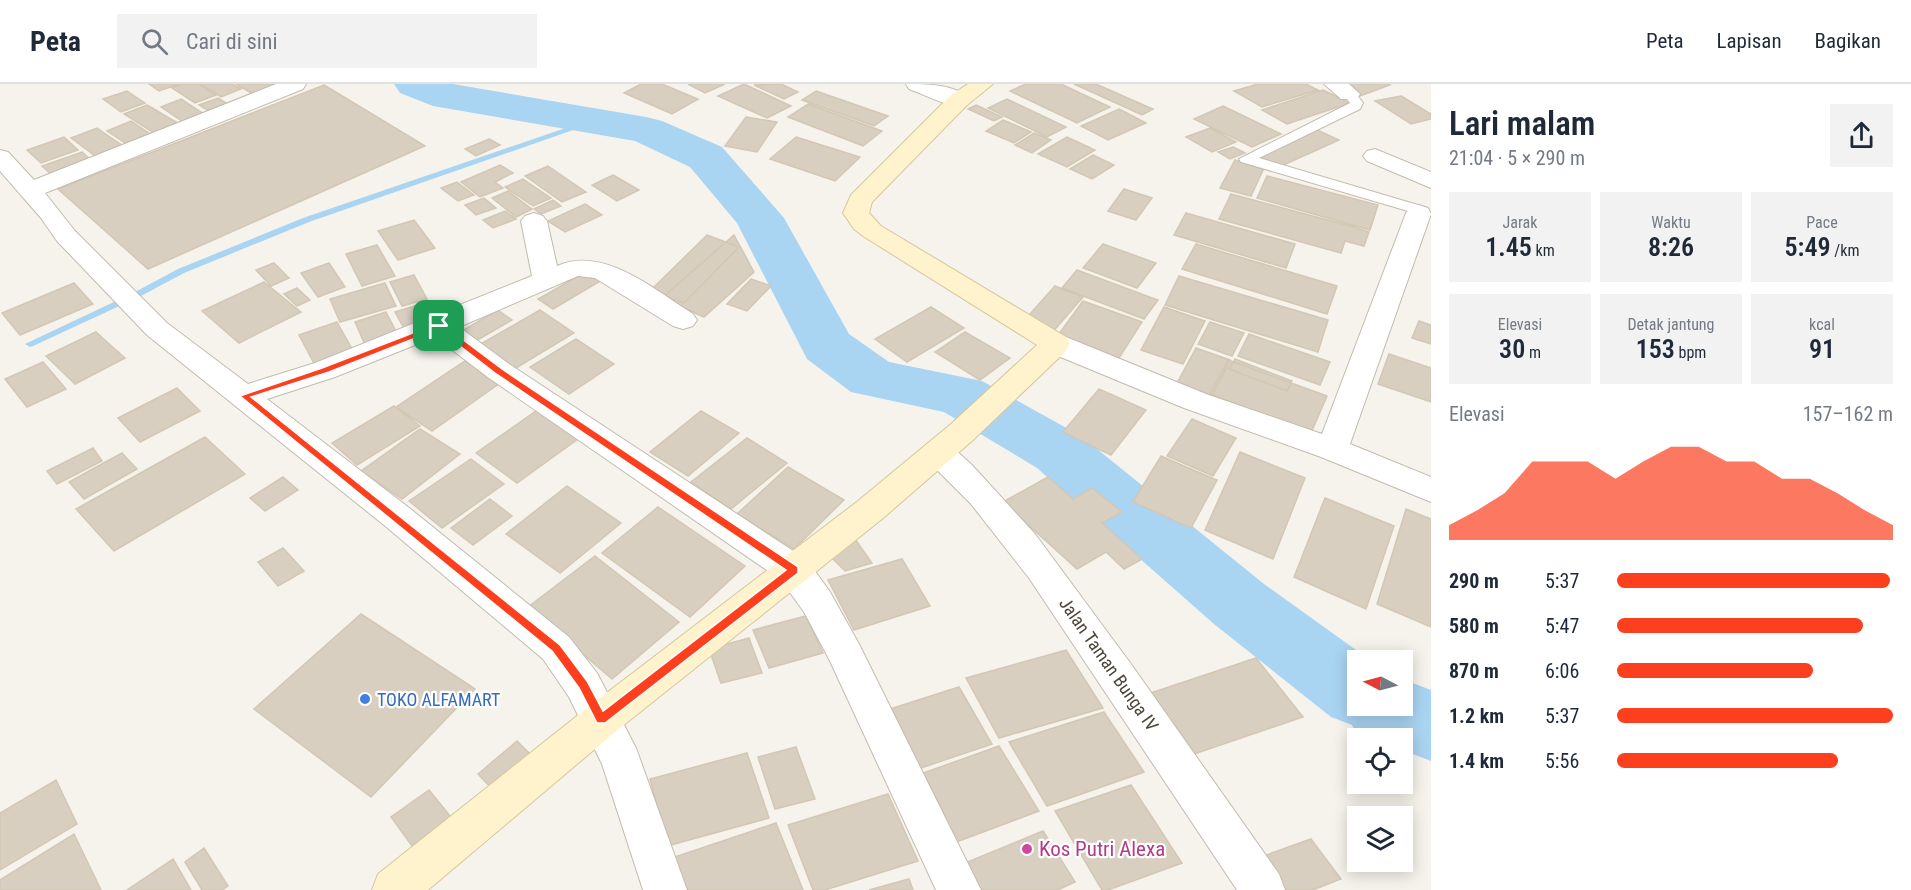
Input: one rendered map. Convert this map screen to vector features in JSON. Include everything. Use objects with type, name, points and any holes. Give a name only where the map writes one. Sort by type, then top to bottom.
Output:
[{"type":"street","points":[[31,190],[295,84]]},
{"type":"street","points":[[917,84],[959,100]]},
{"type":"street","points":[[982,84],[959,100],[860,200],[856,213],[863,224],[1056,344],[1195,401],[1332,450],[1431,490]]},
{"type":"street","points":[[1375,156],[1431,181]]},
{"type":"street","points":[[0,157],[31,190],[66,236],[164,335],[244,396],[556,648],[583,685],[622,761],[665,890]]},
{"type":"street","points":[[1332,450],[1419,213]]},
{"type":"street","points":[[534,221],[546,279]]},
{"type":"street","points":[[244,396],[326,370],[439,326],[564,270],[593,268],[683,320]]},
{"type":"street","points":[[439,326],[498,371],[794,570],[817,602],[846,656],[958,890]]},
{"type":"street","points":[[394,890],[601,720],[794,570],[950,442],[1056,344]]},
{"type":"street","name":"Jalan Taman Bunga IV","points":[[950,442],[974,483],[1041,568],[1263,890]]},
{"type":"lane","points":[[1342,89],[1356,98],[1355,106],[1246,159],[1413,208],[1419,213]]},
{"type":"building","points":[[149,84],[179,84],[159,91]]},
{"type":"building","points":[[182,84],[199,84],[216,95],[195,103],[172,88]]},
{"type":"building","points":[[201,84],[232,84],[241,89],[221,97]]},
{"type":"building","points":[[236,84],[288,84],[258,97]]},
{"type":"building","points":[[641,84],[662,84],[698,99],[672,114],[624,93]]},
{"type":"building","points":[[688,84],[725,84],[705,93]]},
{"type":"building","points":[[744,84],[791,106],[767,118],[718,96]]},
{"type":"building","points":[[781,84],[798,92],[784,99],[754,85]]},
{"type":"building","points":[[1026,84],[1061,84],[1110,107],[1077,123],[1010,91]]},
{"type":"building","points":[[1074,84],[1096,84],[1153,109],[1142,115]]},
{"type":"building","points":[[1258,84],[1306,84],[1318,90],[1262,107],[1234,91]]},
{"type":"building","points":[[1338,84],[1388,84],[1390,85],[1360,96]]},
{"type":"building","points":[[324,85],[425,146],[148,269],[58,189]]},
{"type":"building","points":[[1323,90],[1350,103],[1287,124],[1262,110]]},
{"type":"building","points":[[127,91],[145,103],[121,112],[103,99]]},
{"type":"building","points":[[816,91],[888,116],[874,126],[802,100]]},
{"type":"building","points":[[1401,96],[1431,114],[1431,119],[1411,124],[1375,101]]},
{"type":"building","points":[[218,98],[234,108],[215,115],[199,105]]},
{"type":"building","points":[[181,99],[210,118],[189,126],[161,107]]},
{"type":"building","points":[[1007,99],[1066,127],[1047,137],[988,108]]},
{"type":"building","points":[[808,104],[882,131],[863,146],[788,117]]},
{"type":"building","points":[[147,105],[181,125],[157,135],[124,114]]},
{"type":"building","points":[[976,105],[1002,117],[994,121],[968,109]]},
{"type":"building","points":[[1223,106],[1281,134],[1252,147],[1194,119]]},
{"type":"building","points":[[1119,109],[1146,123],[1108,140],[1081,126]]},
{"type":"building","points":[[746,117],[777,122],[757,152],[725,146]]},
{"type":"building","points":[[1003,120],[1031,132],[1014,143],[986,131]]},
{"type":"building","points":[[131,121],[158,139],[134,149],[107,131]]},
{"type":"building","points":[[97,128],[129,150],[102,161],[71,138]]},
{"type":"building","points":[[1210,128],[1236,142],[1212,152],[1186,137]]},
{"type":"building","points":[[1315,129],[1339,140],[1277,168],[1254,156]]},
{"type":"building","points":[[1034,133],[1051,140],[1032,153],[1015,145]]},
{"type":"building","points":[[64,137],[78,150],[41,163],[27,150]]},
{"type":"building","points":[[796,137],[860,157],[835,181],[770,159]]},
{"type":"building","points":[[1067,137],[1095,150],[1067,167],[1038,154]]},
{"type":"building","points":[[489,139],[500,145],[476,156],[465,149]]},
{"type":"building","points":[[1233,147],[1245,153],[1230,159],[1218,152]]},
{"type":"building","points":[[82,152],[93,162],[54,177],[42,166]]},
{"type":"building","points":[[1093,155],[1114,165],[1092,179],[1070,169]]},
{"type":"building","points":[[1235,160],[1264,168],[1251,196],[1220,188]]},
{"type":"building","points":[[500,165],[513,173],[495,182],[503,188],[480,197],[461,182]]},
{"type":"building","points":[[548,166],[586,192],[562,202],[525,176]]},
{"type":"building","points":[[613,175],[639,190],[617,201],[592,185]]},
{"type":"building","points":[[1267,176],[1378,205],[1370,230],[1257,198]]},
{"type":"building","points":[[523,179],[551,198],[533,206],[505,187]]},
{"type":"building","points":[[457,182],[474,195],[458,201],[441,188]]},
{"type":"building","points":[[1124,189],[1152,198],[1136,220],[1108,211]]},
{"type":"building","points":[[508,191],[532,209],[516,217],[492,198]]},
{"type":"building","points":[[1231,194],[1369,232],[1364,246],[1345,241],[1341,253],[1219,219]]},
{"type":"building","points":[[484,198],[496,208],[476,215],[465,205]]},
{"type":"building","points":[[553,200],[561,206],[541,214],[534,209]]},
{"type":"building","points":[[585,204],[602,215],[565,232],[548,221]]},
{"type":"building","points":[[505,211],[516,219],[493,228],[483,220]]},
{"type":"building","points":[[1186,213],[1295,244],[1286,268],[1174,235]]},
{"type":"building","points":[[414,220],[435,248],[398,260],[378,231]]},
{"type":"building","points":[[707,235],[739,247],[684,303],[650,291]]},
{"type":"building","points":[[734,235],[754,272],[704,317],[662,298]]},
{"type":"building","points":[[1103,244],[1156,263],[1137,288],[1083,268]]},
{"type":"building","points":[[1196,244],[1337,286],[1327,314],[1182,269]]},
{"type":"building","points":[[377,245],[395,276],[362,286],[346,254]]},
{"type":"building","points":[[274,263],[289,278],[271,286],[256,270]]},
{"type":"building","points":[[329,263],[345,287],[318,297],[301,273]]},
{"type":"building","points":[[1077,270],[1158,300],[1144,319],[1062,288]]},
{"type":"building","points":[[587,271],[602,280],[553,309],[538,299]]},
{"type":"building","points":[[414,275],[427,299],[402,306],[390,282]]},
{"type":"building","points":[[1179,276],[1328,320],[1318,352],[1165,305]]},
{"type":"building","points":[[751,279],[771,286],[747,311],[727,304]]},
{"type":"building","points":[[264,282],[301,312],[239,343],[202,311]]},
{"type":"building","points":[[74,283],[93,304],[20,335],[2,313]]},
{"type":"building","points":[[385,283],[396,306],[340,322],[330,299]]},
{"type":"building","points":[[1055,286],[1083,297],[1050,335],[1022,323]]},
{"type":"building","points":[[297,288],[310,300],[297,306],[284,294]]},
{"type":"building","points":[[431,301],[443,321],[406,332],[395,312]]},
{"type":"building","points":[[1083,301],[1142,322],[1117,361],[1056,338]]},
{"type":"building","points":[[931,307],[964,328],[907,362],[875,339]]},
{"type":"building","points":[[1164,307],[1205,321],[1183,364],[1141,350]]},
{"type":"building","points":[[498,310],[512,320],[474,342],[460,332]]},
{"type":"building","points":[[540,310],[574,333],[511,371],[477,346]]},
{"type":"building","points":[[386,312],[399,337],[366,347],[355,322]]},
{"type":"building","points":[[1419,321],[1431,325],[1431,344],[1412,338]]},
{"type":"building","points":[[337,322],[355,354],[316,367],[299,335]]},
{"type":"building","points":[[1210,322],[1244,333],[1232,356],[1198,344]]},
{"type":"building","points":[[96,332],[125,358],[75,384],[46,356]]},
{"type":"building","points":[[965,332],[1010,358],[980,380],[935,352]]},
{"type":"building","points":[[1249,334],[1330,362],[1320,385],[1238,356]]},
{"type":"building","points":[[576,339],[614,364],[569,394],[530,367]]},
{"type":"building","points":[[1196,348],[1230,360],[1212,396],[1177,383]]},
{"type":"building","points":[[1389,354],[1431,368],[1431,402],[1378,384]]},
{"type":"building","points":[[1235,359],[1292,381],[1287,391],[1229,369]]},
{"type":"building","points":[[1228,360],[1327,396],[1311,433],[1210,394]]},
{"type":"building","points":[[465,361],[500,383],[432,431],[396,407]]},
{"type":"building","points":[[43,362],[66,389],[27,407],[5,379]]},
{"type":"building","points":[[177,388],[200,411],[140,442],[118,418]]},
{"type":"building","points":[[1099,389],[1146,410],[1111,455],[1063,432]]},
{"type":"building","points":[[394,406],[420,426],[357,465],[332,443]]},
{"type":"building","points":[[536,411],[578,439],[517,483],[476,453]]},
{"type":"building","points":[[701,411],[739,433],[688,476],[650,452]]},
{"type":"building","points":[[1192,419],[1236,438],[1213,476],[1167,456]]},
{"type":"building","points":[[420,429],[460,454],[402,499],[361,471]]},
{"type":"building","points":[[205,437],[245,474],[114,551],[76,509]]},
{"type":"building","points":[[747,438],[787,463],[731,509],[691,482]]},
{"type":"building","points":[[93,448],[102,461],[57,484],[47,471]]},
{"type":"building","points":[[1240,452],[1305,478],[1273,559],[1205,530]]},
{"type":"building","points":[[122,453],[137,469],[84,499],[69,482]]},
{"type":"building","points":[[1161,456],[1217,480],[1191,528],[1133,502]]},
{"type":"building","points":[[471,459],[504,484],[442,528],[409,501]]},
{"type":"building","points":[[788,467],[844,500],[794,549],[737,514]]},
{"type":"building","points":[[283,477],[298,490],[265,511],[250,498]]},
{"type":"building","points":[[1048,477],[1073,499],[1092,488],[1122,512],[1102,523],[1142,559],[1124,569],[1106,552],[1077,569],[1003,502]]},
{"type":"building","points":[[567,486],[621,523],[560,573],[506,534]]},
{"type":"building","points":[[1325,498],[1394,526],[1366,609],[1294,577]]},
{"type":"building","points":[[490,499],[512,516],[473,545],[451,528]]},
{"type":"building","points":[[658,507],[745,566],[690,617],[602,553]]},
{"type":"building","points":[[1406,509],[1431,519],[1431,627],[1377,604]]},
{"type":"building","points":[[850,532],[872,563],[845,571],[825,551]]},
{"type":"building","points":[[283,548],[304,571],[278,586],[258,562]]},
{"type":"building","points":[[595,556],[679,622],[612,679],[528,607]]},
{"type":"building","points":[[902,559],[930,606],[854,630],[828,580]]},
{"type":"building","name":"TOKO ALFAMART","points":[[361,614],[475,689],[371,797],[254,709]]},
{"type":"building","points":[[806,616],[823,653],[769,668],[753,630]]},
{"type":"building","points":[[749,638],[762,673],[721,683],[709,649]]},
{"type":"building","points":[[1066,650],[1103,708],[999,738],[966,678]]},
{"type":"building","points":[[1256,658],[1303,717],[1185,757],[1142,696]]},
{"type":"building","points":[[959,687],[992,744],[915,770],[884,711]]},
{"type":"building","points":[[1104,712],[1144,772],[1047,806],[1009,742]]},
{"type":"building","points":[[517,741],[532,756],[493,790],[478,774]]},
{"type":"building","points":[[999,746],[1039,811],[951,844],[915,776]]},
{"type":"building","points":[[796,747],[815,799],[775,809],[758,757]]},
{"type":"building","points":[[747,753],[769,818],[667,846],[650,779]]},
{"type":"building","points":[[56,780],[77,824],[0,870],[0,813]]},
{"type":"building","points":[[1131,785],[1182,863],[1108,890],[1102,890],[1055,811]]},
{"type":"building","points":[[429,790],[451,817],[412,846],[391,817]]},
{"type":"building","points":[[888,794],[918,861],[825,890],[813,890],[788,825]]},
{"type":"building","points":[[776,823],[803,890],[672,890],[663,861]]},
{"type":"building","name":"Kos Putri Alexa","points":[[1043,831],[1075,882],[1058,890],[968,890],[955,867]]},
{"type":"building","points":[[74,834],[101,890],[0,890],[0,880]]},
{"type":"building","points":[[1311,839],[1341,879],[1313,890],[1277,890],[1255,859]]},
{"type":"building","points":[[204,848],[228,886],[222,890],[202,890],[185,862]]},
{"type":"building","points":[[173,859],[191,890],[127,890]]},
{"type":"building","points":[[909,879],[913,890],[869,890]]},
{"type":"waterway","points":[[415,84],[448,97],[646,130],[706,157],[759,218],[827,346],[872,378],[961,395],[1059,452],[1239,604],[1347,686]]},
{"type":"waterway","points":[[30,344],[138,294],[181,271],[306,220],[595,121]]},
{"type":"waterway","points":[[1407,716],[1431,726]]},
{"type":"place","name":"TOKO ALFAMART","points":[[365,699]]},
{"type":"place","name":"Kos Putri Alexa","points":[[1027,849]]},
{"type":"route","points":[[439,326],[498,371],[794,570],[601,720],[583,685],[556,648],[396,516],[244,396],[326,370],[439,326]]}]
